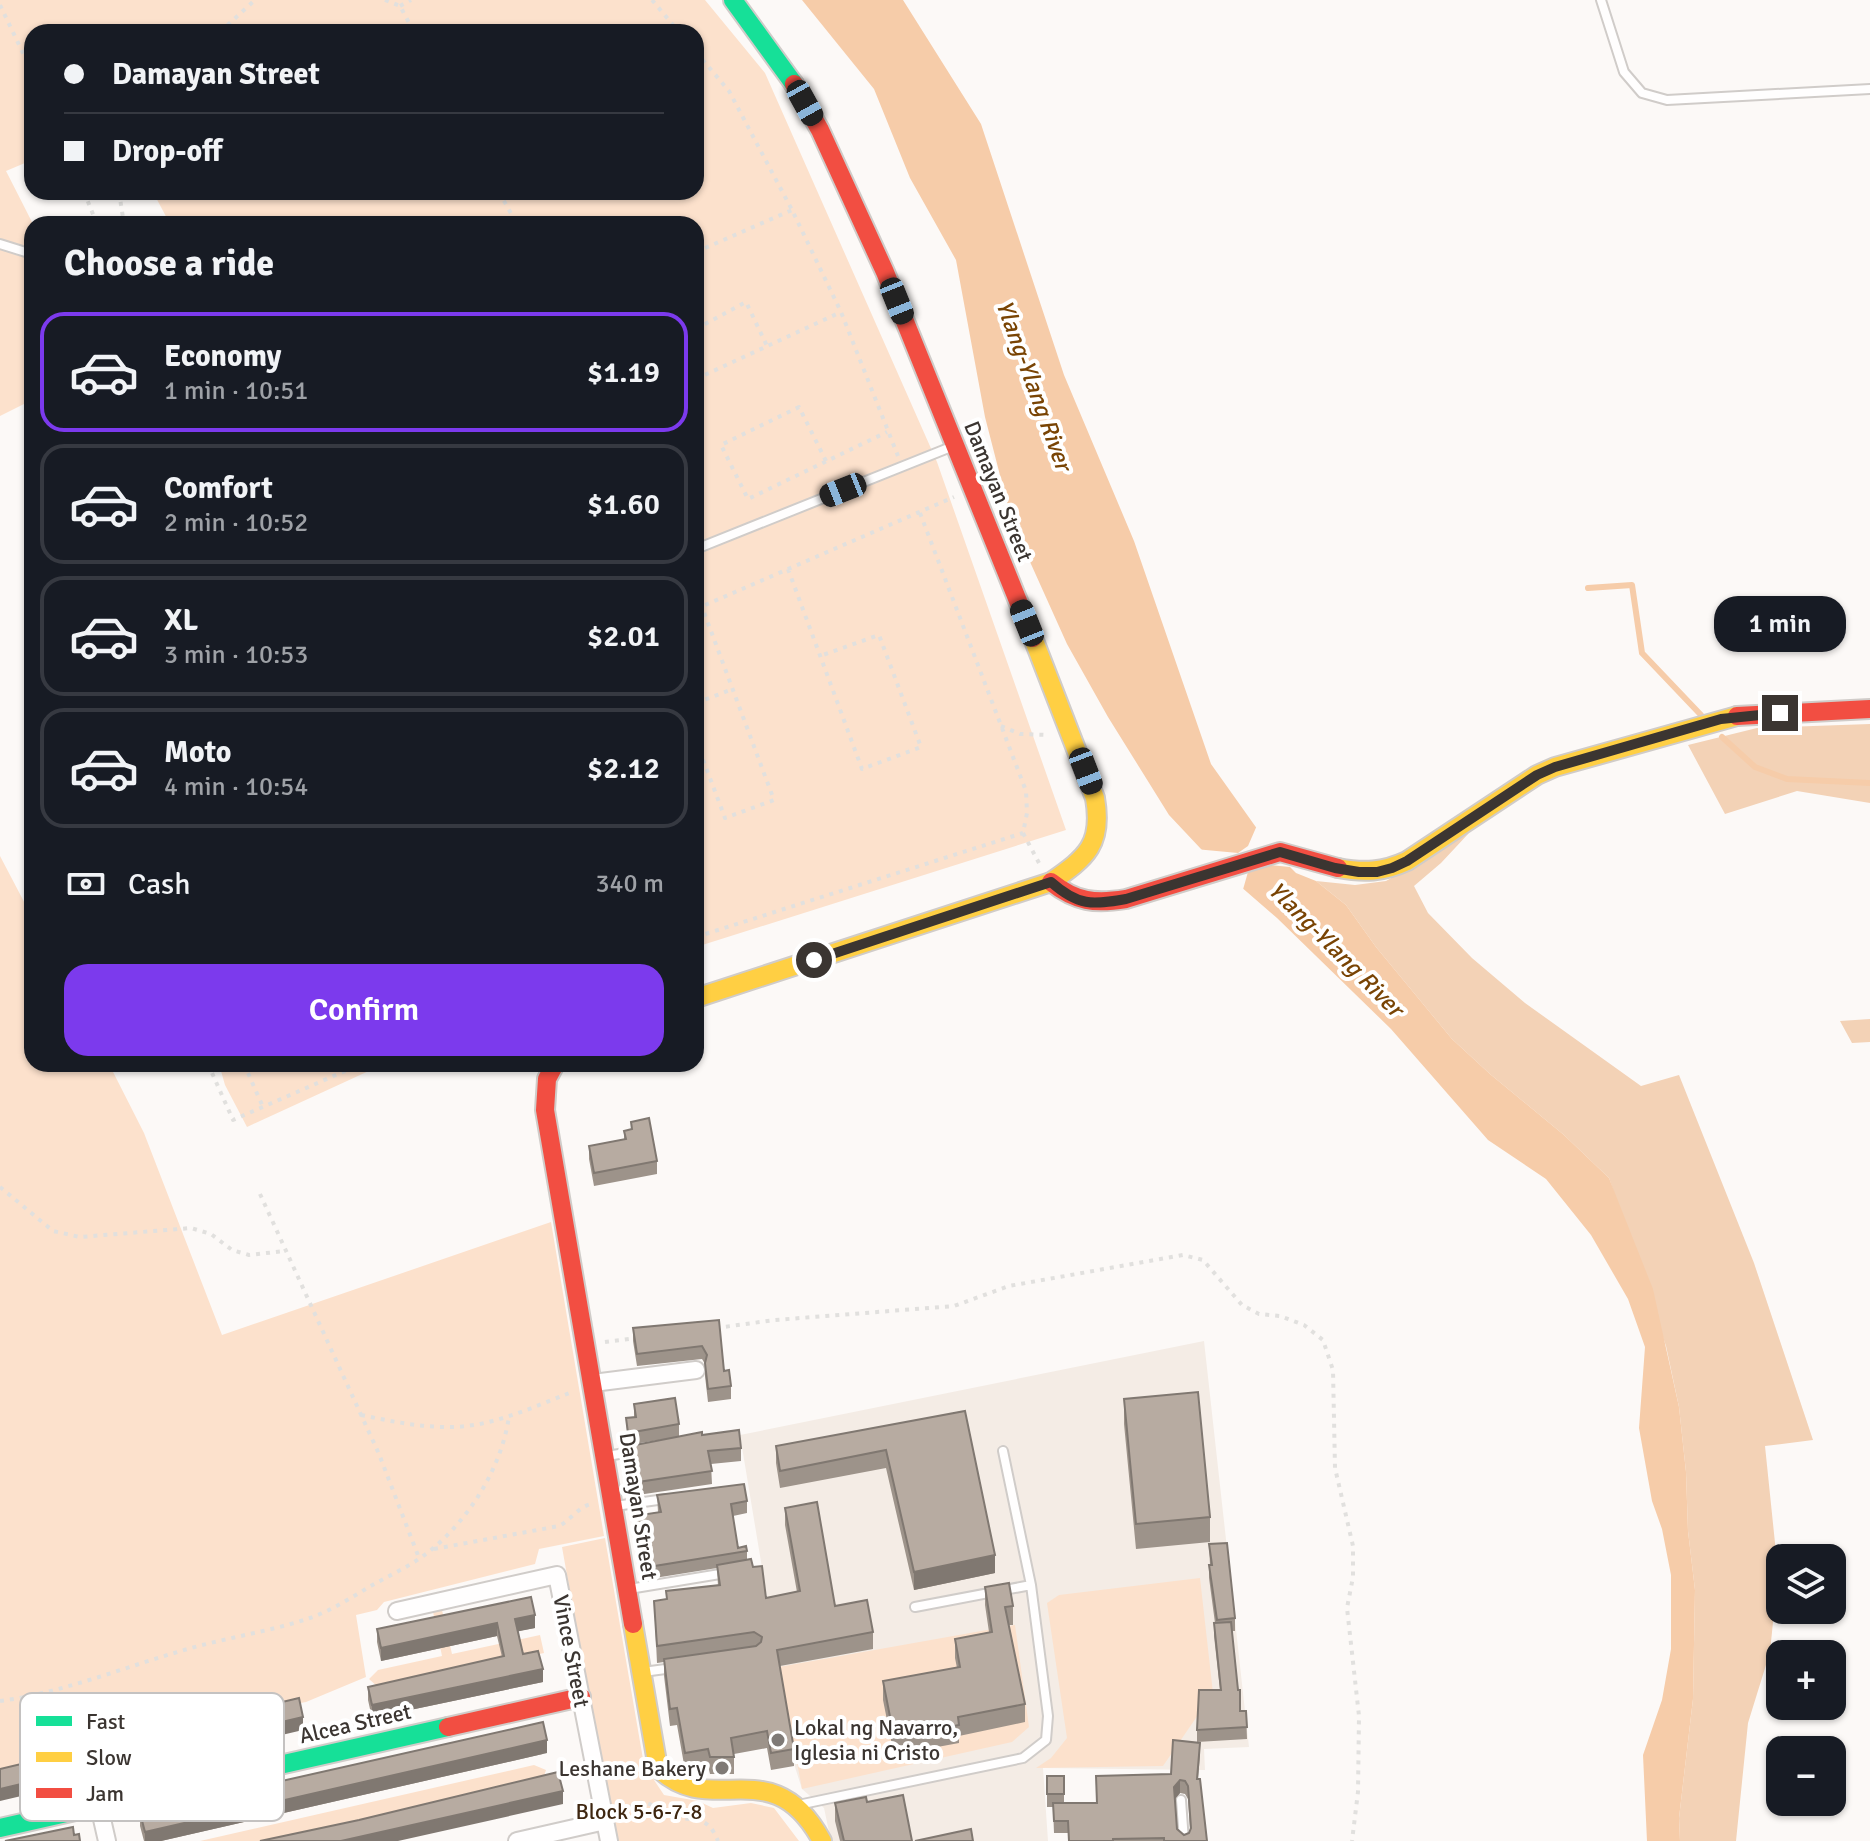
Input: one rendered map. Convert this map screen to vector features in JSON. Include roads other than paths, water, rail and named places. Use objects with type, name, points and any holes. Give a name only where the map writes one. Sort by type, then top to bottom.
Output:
[{"type":"street","name":"Damayan Street","points":[[704,995],[1051,882],[1079,863],[1095,841],[1098,815],[1093,791],[1070,731],[885,272],[820,130],[779,60],[733,0]]},
{"type":"street","points":[[1051,882],[1069,898],[1102,903],[1126,899],[1280,852],[1335,868],[1377,872],[1407,861],[1537,775],[1555,767],[1721,719],[1750,714],[1870,709]]},
{"type":"street","name":"Damayan Street","points":[[551,1072],[547,1079],[545,1110],[658,1768],[666,1779],[694,1787],[775,1792],[813,1824],[822,1841]]},
{"type":"street","points":[[593,1383],[696,1370]]},
{"type":"street","name":"Vince Street","points":[[397,1611],[557,1575],[609,1841]]},
{"type":"street","name":"Alcea Street","points":[[284,1764],[581,1697]]},
{"type":"street","name":"Alcea Street","points":[[0,1828],[32,1821]]},
{"type":"street","points":[[102,1821],[107,1841]]},
{"type":"street","points":[[517,1841],[605,1821]]},
{"type":"lane","points":[[1601,0],[1624,72],[1642,93],[1667,100],[1870,89]]},
{"type":"lane","points":[[0,244],[24,252]]},
{"type":"lane","points":[[704,546],[956,446]]},
{"type":"lane","points":[[606,1456],[652,1449]]},
{"type":"lane","points":[[793,1806],[1023,1758],[1046,1740],[1048,1716],[1031,1585],[1003,1451]]},
{"type":"lane","points":[[614,1506],[675,1497]]},
{"type":"lane","points":[[628,1589],[736,1572]]},
{"type":"lane","points":[[915,1607],[1031,1585]]},
{"type":"lane","points":[[642,1672],[685,1666]]},
{"type":"lane","points":[[1181,1800],[1184,1841]]},
{"type":"water","name":"Ylang-Ylang River","points":[[802,0],[903,0],[981,124],[1064,375],[1134,541],[1211,764],[1270,847],[1296,873],[1316,881],[1346,905],[1376,947],[1452,1039],[1609,1178],[1653,1289],[1679,1407],[1686,1472],[1688,1531],[1695,1590],[1693,1699],[1679,1818],[1680,1841],[1647,1841],[1643,1755],[1662,1700],[1671,1649],[1671,1575],[1662,1529],[1652,1501],[1639,1428],[1645,1347],[1628,1299],[1591,1235],[1546,1179],[1488,1140],[1391,1029],[1277,918],[1217,866],[1169,815],[1067,644],[1012,522],[985,417],[956,260],[910,178],[874,89]]},
{"type":"waterway","points":[[1588,588],[1632,585],[1642,653],[1701,715]]},
{"type":"waterway","points":[[1722,737],[1755,767],[1787,779],[1870,783]]},
{"type":"place","name":"Lokal ng Navarro, Iglesia ni Cristo","points":[[778,1740]]},
{"type":"place","name":"Leshane Bakery","points":[[722,1768]]},
{"type":"park label","name":"Block 5-6-7-8","points":[[639,1811]]}]
